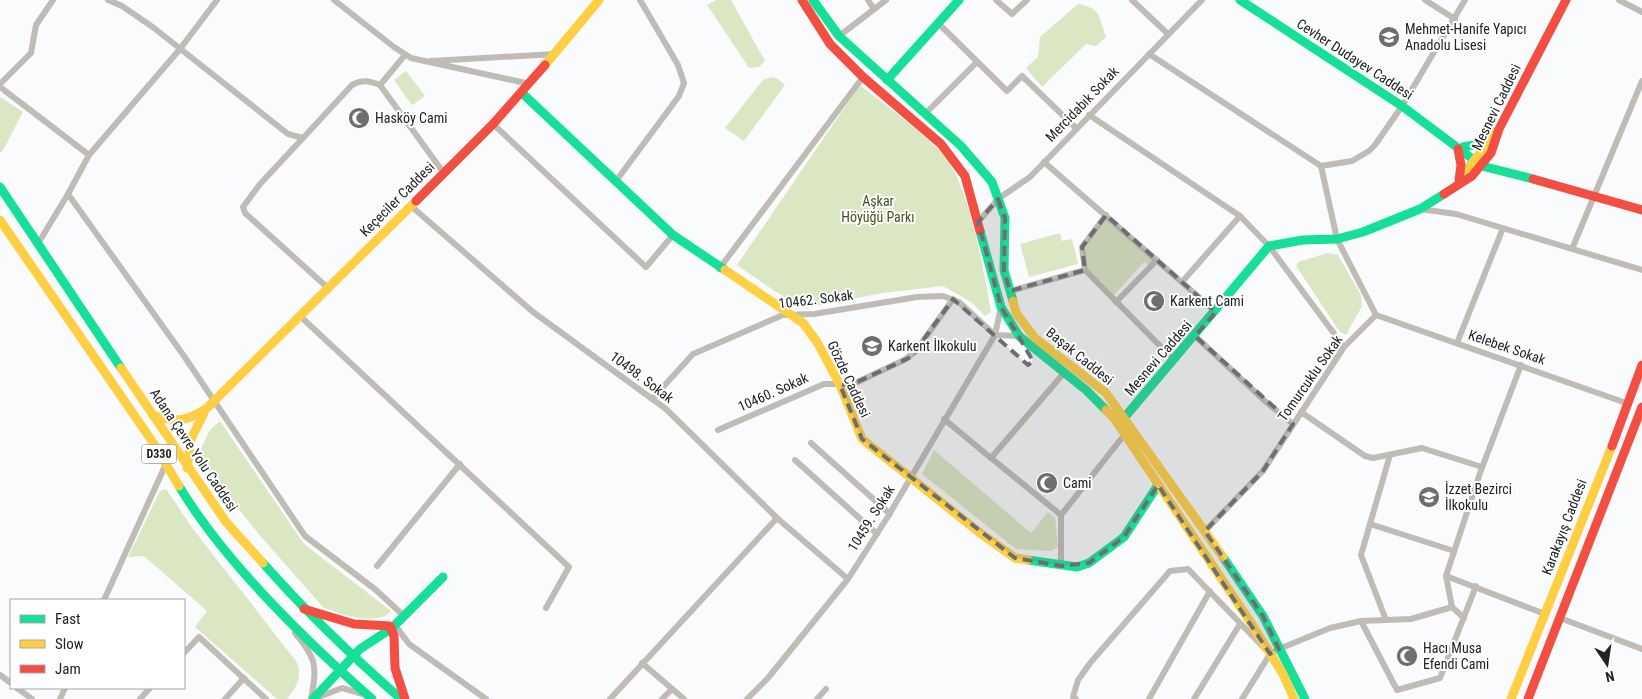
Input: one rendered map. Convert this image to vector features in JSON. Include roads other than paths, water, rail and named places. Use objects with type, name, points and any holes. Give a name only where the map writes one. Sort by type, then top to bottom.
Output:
[{"type":"main road","name":"Keçeciler Caddesi","points":[[207,409],[493,124],[530,84],[599,0]]},
{"type":"main road","name":"Başak Caddesi","points":[[802,0],[830,44],[864,77],[941,144],[965,176],[1001,307],[1019,336],[1114,418],[1275,652],[1305,699]]},
{"type":"main road","name":"Başak Caddesi","points":[[814,0],[838,36],[961,146],[992,182],[1005,218],[1004,270],[1016,313],[1035,338],[1106,393],[1205,531],[1263,616],[1294,699]]},
{"type":"main road","points":[[887,80],[959,0]]},
{"type":"main road","name":"Cevher Dudayev Caddesi","points":[[1240,0],[1402,106],[1481,161],[1511,173],[1642,210]]},
{"type":"main road","name":"Mesnevi Caddesi","points":[[1124,418],[1216,312],[1269,246],[1303,240],[1337,239],[1420,209],[1472,176],[1566,0]]},
{"type":"main road","name":"Gözde Caddesi","points":[[522,93],[673,235],[720,269],[791,314],[814,337],[840,385],[862,439],[910,479],[1015,558],[1061,566],[1077,566],[1089,563],[1124,537],[1158,484]]},
{"type":"main road","points":[[1459,180],[1461,165],[1458,146],[1479,144],[1496,132]]},
{"type":"main road","points":[[1449,190],[1481,161]]},
{"type":"main road","name":"Adana Çevre Yolu Caddesi","points":[[0,187],[39,242],[187,468],[226,522],[304,609],[353,657],[401,699]]},
{"type":"main road","name":"D330","points":[[0,220],[154,444],[165,466],[219,542],[263,593],[340,670],[371,698]]},
{"type":"main road","name":"Karakayış Caddesi","points":[[1511,699],[1629,404],[1642,364]]},
{"type":"main road","name":"Karakayış Caddesi","points":[[1528,699],[1642,408]]},
{"type":"main road","points":[[153,415],[167,422],[180,421],[192,418],[207,409]]},
{"type":"main road","points":[[187,468],[188,443],[195,426],[207,409]]},
{"type":"main road","points":[[313,699],[360,649],[393,626],[443,576]]},
{"type":"main road","points":[[304,609],[354,624],[393,626]]},
{"type":"main road","points":[[393,626],[395,668],[405,699]]},
{"type":"street","points":[[53,0],[36,25],[31,52],[0,86],[89,155]]},
{"type":"street","points":[[108,0],[122,6],[180,49],[288,134],[303,138]]},
{"type":"street","points":[[39,242],[89,155],[180,49],[217,0]]},
{"type":"street","points":[[334,0],[405,55],[422,61],[530,84]]},
{"type":"street","points":[[616,181],[679,96],[684,83],[678,65],[640,0]]},
{"type":"street","points":[[868,0],[874,9]]},
{"type":"street","points":[[838,36],[886,0]]},
{"type":"street","points":[[996,0],[1012,14],[1027,0]]},
{"type":"street","points":[[1132,0],[1168,34]]},
{"type":"street","name":"Mercidabık Sokak","points":[[978,222],[998,199],[1030,177],[1089,114],[1202,0]]},
{"type":"street","points":[[1425,0],[1455,19]]},
{"type":"street","points":[[1149,54],[1321,166],[1342,164],[1369,151],[1402,106],[1465,0]]},
{"type":"street","points":[[1619,0],[1642,12]]},
{"type":"street","points":[[938,23],[1007,91],[1022,76],[1076,128]]},
{"type":"street","points":[[422,61],[555,54]]},
{"type":"street","points":[[380,85],[405,55]]},
{"type":"street","points":[[925,114],[977,62]]},
{"type":"street","points":[[720,269],[864,77]]},
{"type":"street","points":[[328,288],[244,213],[243,207],[260,184],[352,85],[363,80],[380,85],[443,172]]},
{"type":"street","points":[[1572,249],[1596,196],[1642,81]]},
{"type":"street","points":[[1089,114],[1240,216],[1269,246],[1344,347]]},
{"type":"street","points":[[493,124],[646,267],[673,235]]},
{"type":"street","points":[[1044,162],[1216,312]]},
{"type":"street","points":[[1321,166],[1337,239],[1376,315]]},
{"type":"street","points":[[68,194],[215,402],[305,536],[376,590],[404,616]]},
{"type":"street","name":"10498. Sokak","points":[[411,206],[532,312],[654,398],[777,518],[848,579]]},
{"type":"street","points":[[1420,209],[1456,214],[1642,270]]},
{"type":"street","points":[[1106,215],[1082,247],[1085,270],[1174,360]]},
{"type":"street","points":[[1182,282],[1240,216]]},
{"type":"street","points":[[1457,343],[1503,228]]},
{"type":"street","points":[[1116,302],[1157,260]]},
{"type":"street","points":[[1010,292],[1085,270]]},
{"type":"street","name":"10462. Sokak","points":[[654,398],[693,354],[774,317],[791,314],[814,314],[927,296],[954,298]]},
{"type":"street","points":[[954,298],[995,335],[1019,336]]},
{"type":"street","name":"10460. Sokak","points":[[718,430],[824,384],[853,384],[910,357],[954,298]]},
{"type":"street","name":"10459. Sokak","points":[[746,699],[768,678],[848,579],[890,514],[995,335],[1001,307]]},
{"type":"street","name":"Kelebek Sokak","points":[[1376,315],[1629,404]]},
{"type":"street","name":"Tomurcuklu Sokak","points":[[1205,531],[1263,471],[1344,347],[1376,315]]},
{"type":"street","points":[[300,316],[569,567],[546,608]]},
{"type":"street","points":[[1195,336],[1265,401],[1293,424]]},
{"type":"street","points":[[1464,618],[1452,607],[1446,576],[1482,467],[1521,365]]},
{"type":"street","points":[[992,458],[1064,373]]},
{"type":"street","points":[[1301,412],[1365,456],[1373,458],[1422,448],[1482,467]]},
{"type":"street","points":[[944,419],[1062,515]]},
{"type":"street","points":[[1061,566],[1062,515],[1125,434]]},
{"type":"street","points":[[811,443],[890,514]]},
{"type":"street","points":[[1386,620],[1361,555],[1390,455]]},
{"type":"street","points":[[795,460],[877,534]]},
{"type":"street","points":[[377,566],[460,464]]},
{"type":"street","points":[[104,599],[165,466]]},
{"type":"street","points":[[610,699],[777,518]]},
{"type":"street","points":[[1370,524],[1454,551]]},
{"type":"street","points":[[1076,699],[1073,697],[1078,680],[1091,662],[1170,571],[1188,569],[1240,624],[1275,652]]},
{"type":"street","points":[[1446,576],[1545,614]]},
{"type":"street","points":[[1361,621],[1397,690],[1440,678],[1476,586]]},
{"type":"street","points":[[1149,699],[1210,591]]},
{"type":"street","points":[[263,593],[304,644],[312,657],[316,672],[313,699],[342,688],[371,698]]},
{"type":"street","points":[[1242,699],[1275,652],[1330,628],[1361,621],[1411,619],[1452,607]]},
{"type":"street","points":[[1560,618],[1642,649]]},
{"type":"street","points":[[1194,699],[1240,624]]},
{"type":"street","points":[[393,626],[409,644],[486,699]]},
{"type":"street","points":[[185,652],[198,637],[266,699]]},
{"type":"street","points":[[642,663],[684,699]]},
{"type":"street","points":[[225,699],[244,678]]},
{"type":"street","points":[[18,689],[32,699]]},
{"type":"street","points":[[140,699],[149,689]]},
{"type":"street","points":[[662,699],[672,689]]},
{"type":"street","points":[[816,699],[826,689]]},
{"type":"place","name":"Mehmet-Hanife Yapıcı Anadolu Lisesi","points":[[1389,37]]},
{"type":"place","name":"Hasköy Cami","points":[[359,118]]},
{"type":"place","name":"Karkent Cami","points":[[1154,301]]},
{"type":"place","name":"Karkent İlkokulu","points":[[872,346]]},
{"type":"place","name":"Cami","points":[[1047,483]]},
{"type":"place","name":"İzzet Bezirci İlkokulu","points":[[1429,497]]},
{"type":"place","name":"Hacı Musa Efendi Cami","points":[[1407,656]]},
{"type":"park label","name":"Aşkar Höyüğü Parkı","points":[[878,210]]}]
